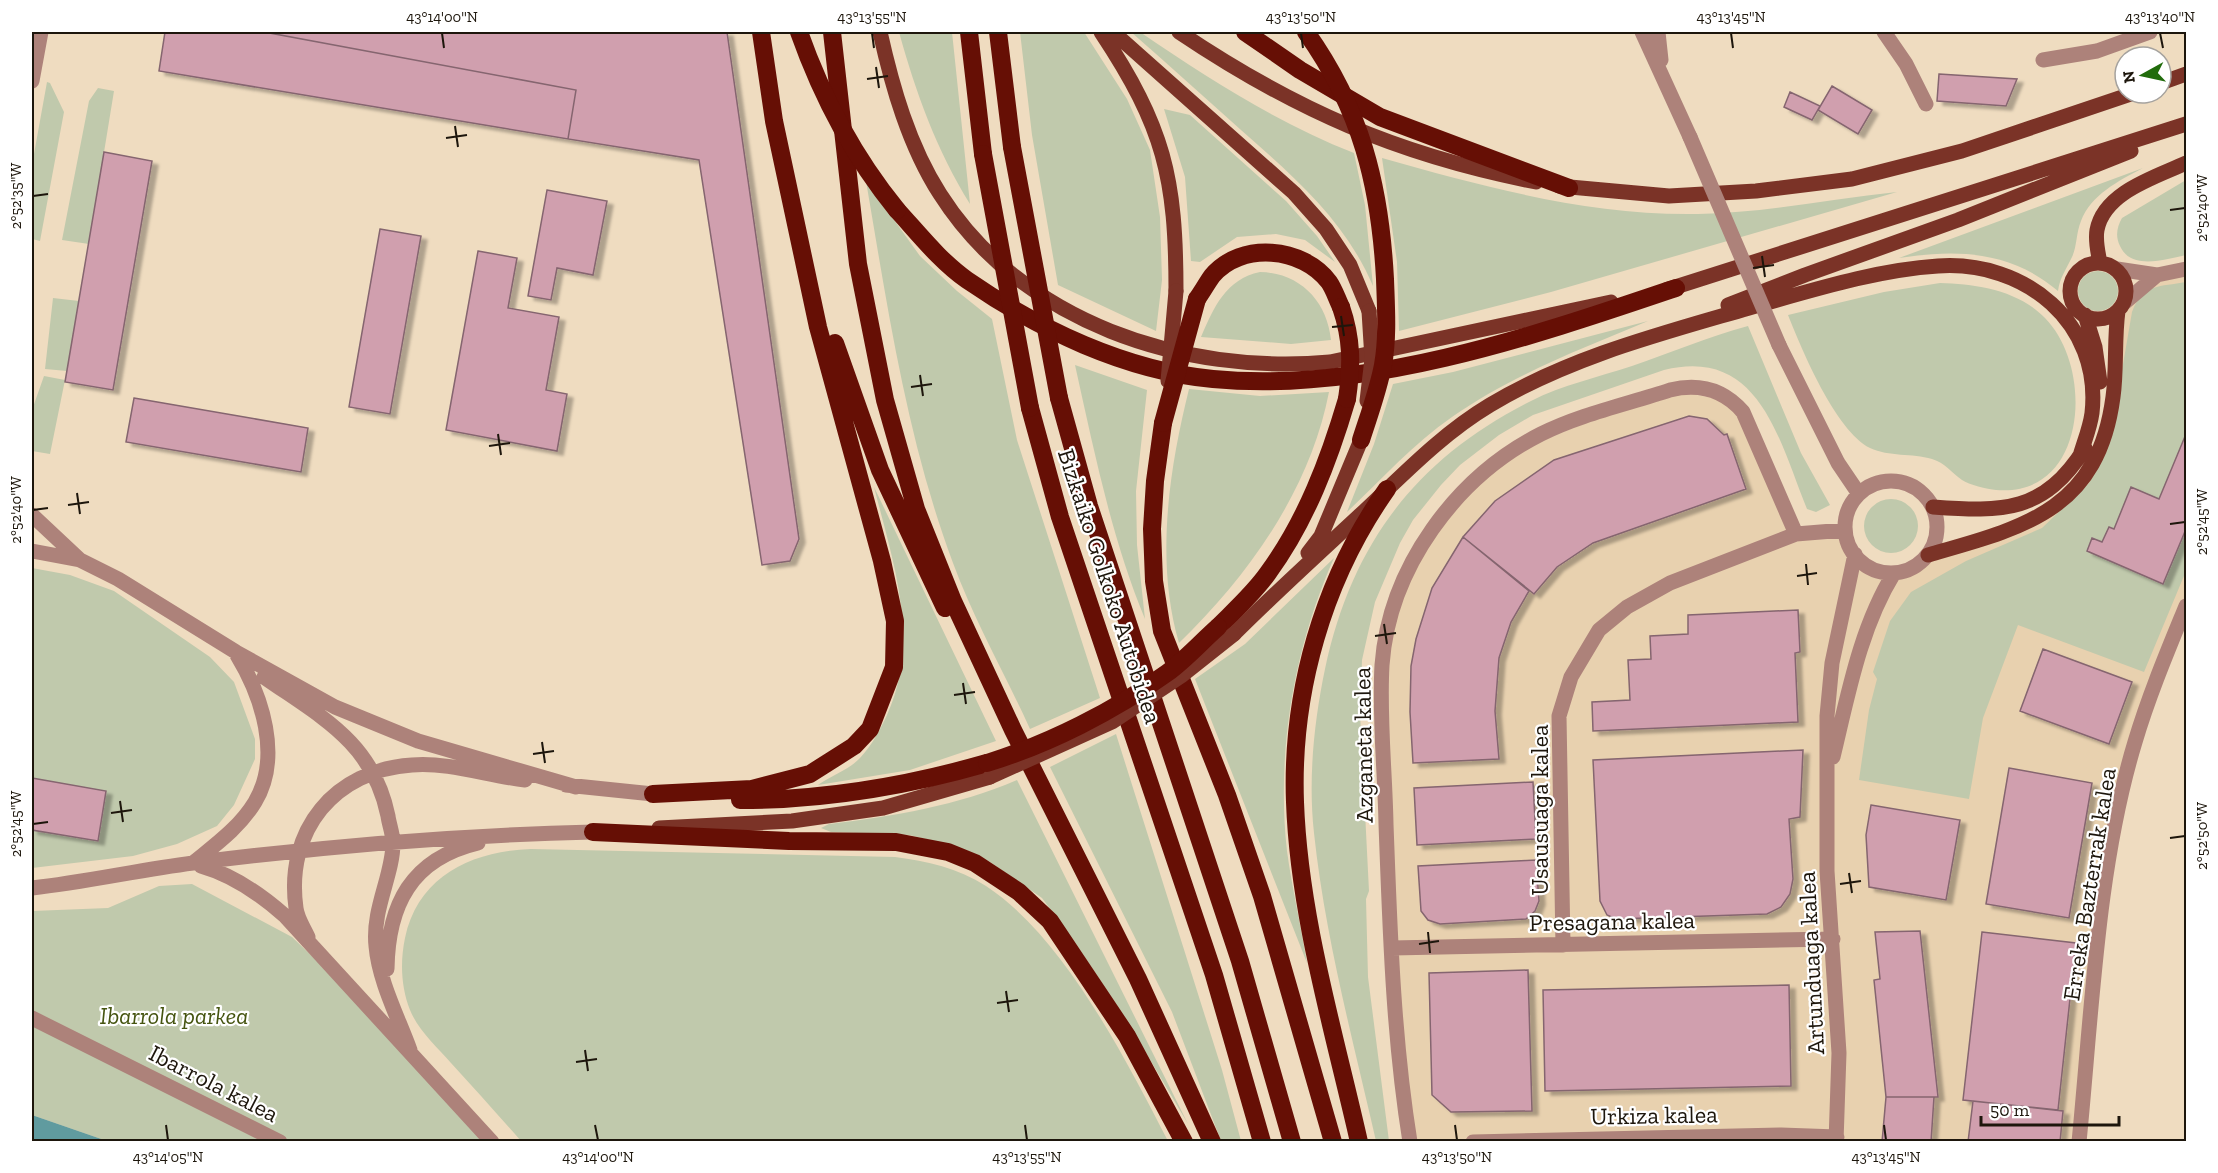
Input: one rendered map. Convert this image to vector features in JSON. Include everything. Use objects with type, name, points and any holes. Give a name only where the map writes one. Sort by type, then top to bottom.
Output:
[{"type":"highway","points":[[653,794],[752,789],[810,774],[854,747],[870,729],[894,667],[895,621],[882,561],[818,327],[774,121],[761,32]]},
{"type":"highway","points":[[799,32],[827,103],[856,155],[897,210],[936,253],[966,279],[1029,317],[1101,351],[1149,367],[1211,379],[1297,381],[1358,375],[1449,356],[1564,326],[1676,288]]},
{"type":"highway","points":[[832,32],[858,264],[894,434],[916,509],[932,550],[1013,730],[1143,990],[1212,1142]]},
{"type":"highway","name":"Bizkaiko Golkoko Autobidea","points":[[969,32],[983,154],[1030,408],[1060,517],[1214,975],[1262,1142]]},
{"type":"highway","name":"Bizkaiko Golkoko Autobidea","points":[[998,32],[1012,147],[1059,398],[1089,507],[1240,961],[1292,1142]]},
{"type":"highway","points":[[1245,32],[1300,70],[1380,117],[1569,188]]},
{"type":"highway","points":[[1306,32],[1324,56],[1359,128],[1377,203],[1384,263],[1386,344],[1377,393],[1361,440]]},
{"type":"highway","points":[[792,204],[844,374],[880,470],[924,569],[967,651],[1013,730]]},
{"type":"highway","points":[[653,794],[696,800],[810,797],[989,770],[1106,710],[1167,673],[1226,630],[1286,546],[1327,463],[1347,399],[1352,355],[1350,332],[1329,282],[1313,267],[1297,258],[1274,253],[1242,256],[1213,274],[1197,299],[1163,423],[1155,481],[1152,529],[1154,580],[1162,631],[1227,795],[1262,897],[1333,1142]]},
{"type":"highway","points":[[1359,1142],[1312,929],[1297,835],[1295,777],[1304,687],[1327,600],[1354,540],[1387,489]]},
{"type":"highway","points":[[593,832],[789,841],[896,842],[948,852],[975,863],[1019,892],[1050,921],[1121,1027],[1154,1082],[1184,1142]]},
{"type":"main road","points":[[880,32],[902,110],[939,193],[970,235],[1019,281],[1075,315],[1147,344],[1197,357],[1250,364],[1292,365],[1330,362],[1676,288],[2187,126]]},
{"type":"main road","points":[[1101,32],[1132,79],[1164,154],[1173,205],[1176,291],[1163,423]]},
{"type":"main road","points":[[1113,32],[1294,193],[1326,229],[1350,265],[1369,311],[1372,359],[1361,440],[1321,536],[1286,582]]},
{"type":"main road","points":[[1179,32],[1284,96],[1327,118],[1401,147],[1477,170],[1569,188],[1670,196],[1756,191],[1852,179],[1962,152],[2113,100]]},
{"type":"main road","points":[[1226,630],[1286,582],[1418,458],[1456,427],[1528,384],[1581,361],[1650,337],[1805,275],[1958,220],[2187,126]]},
{"type":"main road","points":[[2100,262],[2097,231],[2106,211],[2127,192],[2187,163]]},
{"type":"main road","points":[[1928,555],[1993,536],[2037,519],[2061,503],[2084,479],[2096,458],[2110,418],[2121,307],[2126,285],[2117,269],[2100,262],[2082,268],[2072,283],[2072,301],[2085,315],[2095,347],[2100,379],[2099,413],[2093,435],[2080,456],[2056,484],[2039,497],[2018,506],[1986,509],[1933,507]]},
{"type":"main road","points":[[1650,337],[1806,292],[1881,276],[1939,266],[1986,271],[2034,289],[2056,306],[2072,326],[2092,380],[2092,414],[2080,456]]},
{"type":"main road","points":[[2085,315],[2102,319],[2121,307]]},
{"type":"main road","points":[[593,832],[792,821],[883,808],[989,770]]},
{"type":"street","points":[[32,81],[41,32]]},
{"type":"street","points":[[1642,32],[1662,72],[1779,345],[1838,463],[1859,494]]},
{"type":"street","points":[[1658,32],[1662,72]]},
{"type":"street","points":[[1884,32],[1906,64],[1926,104]]},
{"type":"street","points":[[2043,60],[2097,51],[2150,32]]},
{"type":"street","points":[[2117,269],[2157,275],[2187,268]]},
{"type":"street","points":[[2121,307],[2157,275]]},
{"type":"street","name":"Azganeta kalea","points":[[1410,1142],[1398,1061],[1381,712],[1383,663],[1394,608],[1414,561],[1430,532],[1475,480],[1493,464],[1542,434],[1670,390],[1700,387],[1719,392],[1734,402],[1743,412],[1796,534]]},
{"type":"street","points":[[1899,481],[1917,488],[1933,507],[1937,532],[1928,555],[1913,568],[1894,573],[1872,568],[1855,554],[1845,530],[1848,510],[1859,494],[1880,482],[1899,481]]},
{"type":"street","points":[[32,515],[80,560]]},
{"type":"street","name":"Usausuaga kalea","points":[[1563,945],[1560,716],[1568,687],[1580,658],[1599,630],[1636,602],[1670,583],[1796,534],[1845,530]]},
{"type":"street","points":[[32,551],[80,560],[118,579],[240,658],[329,723],[355,745],[373,771],[383,795],[393,843],[376,922],[376,947],[387,987],[410,1050]]},
{"type":"street","name":"Artunduaga kalea","points":[[1836,1139],[1839,1053],[1827,871],[1827,716],[1832,663],[1855,554]]},
{"type":"street","name":"Artunduaga kalea","points":[[1827,781],[1854,672],[1878,602],[1894,573]]},
{"type":"street","name":"Erreka Bazterrak kalea","points":[[2079,1142],[2099,938],[2117,817],[2135,742],[2163,660],[2187,606]]},
{"type":"street","points":[[240,658],[335,707],[397,732],[576,787]]},
{"type":"street","points":[[193,863],[223,838],[255,802],[265,774],[268,746],[262,711],[252,678],[240,658]]},
{"type":"street","points":[[308,938],[296,910],[294,879],[298,852],[312,818],[335,793],[373,771],[415,765],[457,768],[508,778],[653,794]]},
{"type":"street","points":[[32,888],[193,863],[298,852],[514,834],[593,832]]},
{"type":"street","points":[[387,987],[387,942],[392,919],[401,896],[413,879],[428,865],[456,849],[514,834]]},
{"type":"street","points":[[193,863],[219,871],[259,893],[308,938],[492,1142]]},
{"type":"street","name":"Presagana kalea","points":[[1392,948],[1833,939]]},
{"type":"street","name":"Ibarrola kalea","points":[[32,1018],[280,1142]]},
{"type":"street","name":"Urkiza kalea","points":[[1473,1142],[1781,1135],[1836,1139]]},
{"type":"shaded area","points":[[2186,269],[2186,606],[2117,817],[2079,1141],[1410,1142],[1391,905],[1388,633],[1430,532],[1510,453],[1670,390],[1734,402],[1796,534],[1845,530],[1849,544],[1862,563],[1883,572],[1904,571],[1928,555],[2037,519],[2096,458],[2126,310],[2132,296]]},
{"type":"green space","points":[[899,32],[952,32],[970,204],[928,120]]},
{"type":"green space","points":[[1020,32],[1084,32],[1127,99],[1150,150],[1160,217],[1162,280],[1156,331],[1058,285],[1032,135]]},
{"type":"green space","points":[[1131,32],[1140,32],[1217,83],[1270,114],[1354,153],[1365,205],[1373,286],[1348,240],[1316,200],[1280,164]]},
{"type":"green space","points":[[47,82],[50,83],[64,112],[40,241],[32,239],[32,165]]},
{"type":"green space","points":[[98,88],[114,91],[89,244],[62,240],[89,101]]},
{"type":"green space","points":[[1164,109],[1190,115],[1286,201],[1317,236],[1335,262],[1305,240],[1276,234],[1237,237],[1200,262],[1191,261],[1185,177]]},
{"type":"green space","points":[[1382,158],[1538,198],[1618,210],[1658,213],[1698,214],[1748,211],[1897,192],[1551,292],[1399,331],[1397,262]]},
{"type":"green space","points":[[2143,168],[2106,190],[2091,204],[2079,226],[2074,253],[2058,291],[2022,268],[1983,256],[1942,254],[1899,258]]},
{"type":"green space","points":[[2186,180],[2186,255],[2159,261],[2140,261],[2125,254],[2117,235],[2122,218]]},
{"type":"green space","points":[[866,181],[920,256],[957,291],[992,319],[1017,440],[1100,698],[1030,729],[970,605],[937,517],[900,374]]},
{"type":"green space","points":[[2098,271],[2112,277],[2118,291],[2112,305],[2098,311],[2084,305],[2078,291],[2084,277]]},
{"type":"green space","points":[[1260,272],[1287,278],[1309,292],[1324,313],[1331,340],[1291,344],[1201,337],[1216,305],[1230,288],[1238,281]]},
{"type":"green space","points":[[2186,282],[2186,571],[2144,672],[2018,625],[1983,718],[1969,799],[1859,780],[1869,710],[1877,679],[1873,672],[1890,621],[1911,592],[1966,561],[2042,528],[2089,483],[2110,440],[2132,312],[2136,303],[2141,296],[2153,288]]},
{"type":"green space","points":[[1940,283],[1996,290],[2022,301],[2045,318],[2061,340],[2071,368],[2075,397],[2073,426],[2065,453],[2049,474],[2026,487],[1996,490],[1978,487],[1962,480],[1944,465],[1932,459],[1877,451],[1857,439],[1844,425],[1821,388],[1788,315],[1884,292]]},
{"type":"green space","points":[[53,298],[79,301],[67,371],[45,369]]},
{"type":"green space","points":[[1648,321],[1547,364],[1475,402],[1424,439],[1347,512],[1374,444],[1393,384],[1453,372]]},
{"type":"green space","points":[[1748,326],[1801,453],[1830,505],[1816,512],[1807,509],[1775,429],[1761,405],[1744,386],[1723,372],[1697,366],[1664,370],[1533,415],[1499,435],[1460,465],[1441,485],[1413,520],[1400,543],[1375,602],[1362,660],[1360,713],[1369,891],[1366,899],[1368,977],[1389,1141],[1376,1141],[1332,950],[1312,813],[1313,751],[1321,689],[1337,624],[1352,582],[1372,544],[1395,510],[1422,478],[1454,450],[1490,424],[1555,390]]},
{"type":"green space","points":[[1075,365],[1147,390],[1136,491],[1137,545],[1145,619],[1113,525]]},
{"type":"green space","points":[[44,376],[65,380],[50,454],[32,451],[32,410]]},
{"type":"green space","points":[[1189,389],[1260,396],[1329,392],[1320,428],[1307,463],[1292,497],[1273,529],[1229,589],[1179,643],[1172,612],[1166,548],[1171,483]]},
{"type":"green space","points":[[874,487],[996,741],[910,770],[818,785],[851,766],[864,753],[887,715],[897,687],[902,658],[903,630],[900,601],[889,544]]},
{"type":"green space","points":[[1891,499],[1901,501],[1910,507],[1916,516],[1918,526],[1916,536],[1910,545],[1901,551],[1891,553],[1881,551],[1872,545],[1866,536],[1864,526],[1866,516],[1872,507],[1881,501]]},
{"type":"green space","points":[[1334,558],[1308,628],[1291,701],[1286,739],[1284,814],[1287,851],[1307,963],[1195,679],[1245,644]]},
{"type":"green space","points":[[32,568],[70,575],[114,591],[210,657],[234,682],[255,739],[255,759],[234,805],[217,826],[177,844],[133,856],[32,868]]},
{"type":"green space","points":[[1116,734],[1222,1070],[1241,1141],[1221,1141],[1172,1012],[1050,767]]},
{"type":"green space","points":[[1017,780],[1188,1124],[1126,1019],[1042,898],[990,862],[951,845],[909,835],[831,832],[821,828],[829,824],[948,803]]},
{"type":"green space","points":[[531,849],[895,857],[930,863],[964,874],[986,886],[1014,908],[1067,968],[1113,1038],[1168,1141],[521,1141],[418,1024],[407,1001],[403,983],[402,956],[412,916],[422,898],[435,883],[451,871],[488,855]]},
{"type":"green space","name":"Ibarrola parkea","points":[[192,884],[292,937],[410,1050],[492,1141],[107,1141],[32,1115],[32,911],[108,908],[159,886]]},
{"type":"water","points":[[32,1115],[107,1141],[32,1141]]},
{"type":"building","points":[[165,32],[264,32],[576,90],[568,139],[159,71]]},
{"type":"building","points":[[275,32],[727,32],[799,539],[790,561],[762,565],[699,160],[568,139],[576,90],[275,34]]},
{"type":"building","points":[[1939,74],[2017,79],[2006,106],[1937,101]]},
{"type":"building","points":[[1832,86],[1872,110],[1858,134],[1818,110]]},
{"type":"building","points":[[1790,92],[1820,106],[1812,120],[1784,107]]},
{"type":"building","points":[[104,152],[152,161],[113,390],[65,382]]},
{"type":"building","points":[[547,190],[607,201],[593,275],[557,268],[551,300],[528,296]]},
{"type":"building","points":[[380,229],[421,236],[390,414],[349,407]]},
{"type":"building","points":[[478,251],[517,258],[508,308],[559,317],[546,390],[567,394],[557,451],[446,430]]},
{"type":"building","points":[[134,398],[308,428],[301,472],[126,442]]},
{"type":"building","points":[[1689,416],[1707,419],[1724,435],[1727,434],[1746,489],[1593,543],[1557,567],[1534,594],[1463,537],[1495,501],[1554,460]]},
{"type":"building","points":[[2186,434],[2186,529],[2163,584],[2087,551],[2092,538],[2102,542],[2109,527],[2114,529],[2131,487],[2159,499]]},
{"type":"building","points":[[1463,537],[1529,591],[1511,622],[1499,658],[1495,711],[1499,759],[1413,763],[1410,712],[1411,666],[1416,639],[1432,588]]},
{"type":"building","points":[[1798,610],[1800,652],[1795,653],[1798,722],[1593,731],[1592,702],[1630,700],[1628,660],[1651,659],[1650,636],[1688,634],[1688,615]]},
{"type":"building","points":[[2043,649],[2132,682],[2109,744],[2020,711]]},
{"type":"building","points":[[1803,750],[1800,817],[1789,819],[1793,879],[1790,894],[1781,907],[1767,914],[1616,919],[1607,915],[1600,901],[1593,760]]},
{"type":"building","points":[[2009,768],[2092,783],[2069,918],[1986,904]]},
{"type":"building","points":[[32,778],[106,791],[98,841],[32,830]]},
{"type":"building","points":[[1533,782],[1536,839],[1417,845],[1414,788]]},
{"type":"building","points":[[1871,805],[1960,820],[1946,900],[1869,887],[1866,835]]},
{"type":"building","points":[[1536,860],[1539,901],[1535,911],[1526,919],[1440,924],[1428,920],[1421,911],[1418,866]]},
{"type":"building","points":[[1920,931],[1938,1097],[1886,1097],[1874,980],[1880,979],[1875,932]]},
{"type":"building","points":[[1982,932],[2076,943],[2058,1110],[1963,1100]]},
{"type":"building","points":[[1528,970],[1532,1111],[1451,1112],[1432,1095],[1429,973]]},
{"type":"building","points":[[1789,985],[1791,1086],[1545,1091],[1543,990]]},
{"type":"building","points":[[1886,1097],[1934,1097],[1931,1142],[1882,1142]]},
{"type":"building","points":[[1973,1101],[2063,1111],[2060,1142],[1968,1142]]}]
